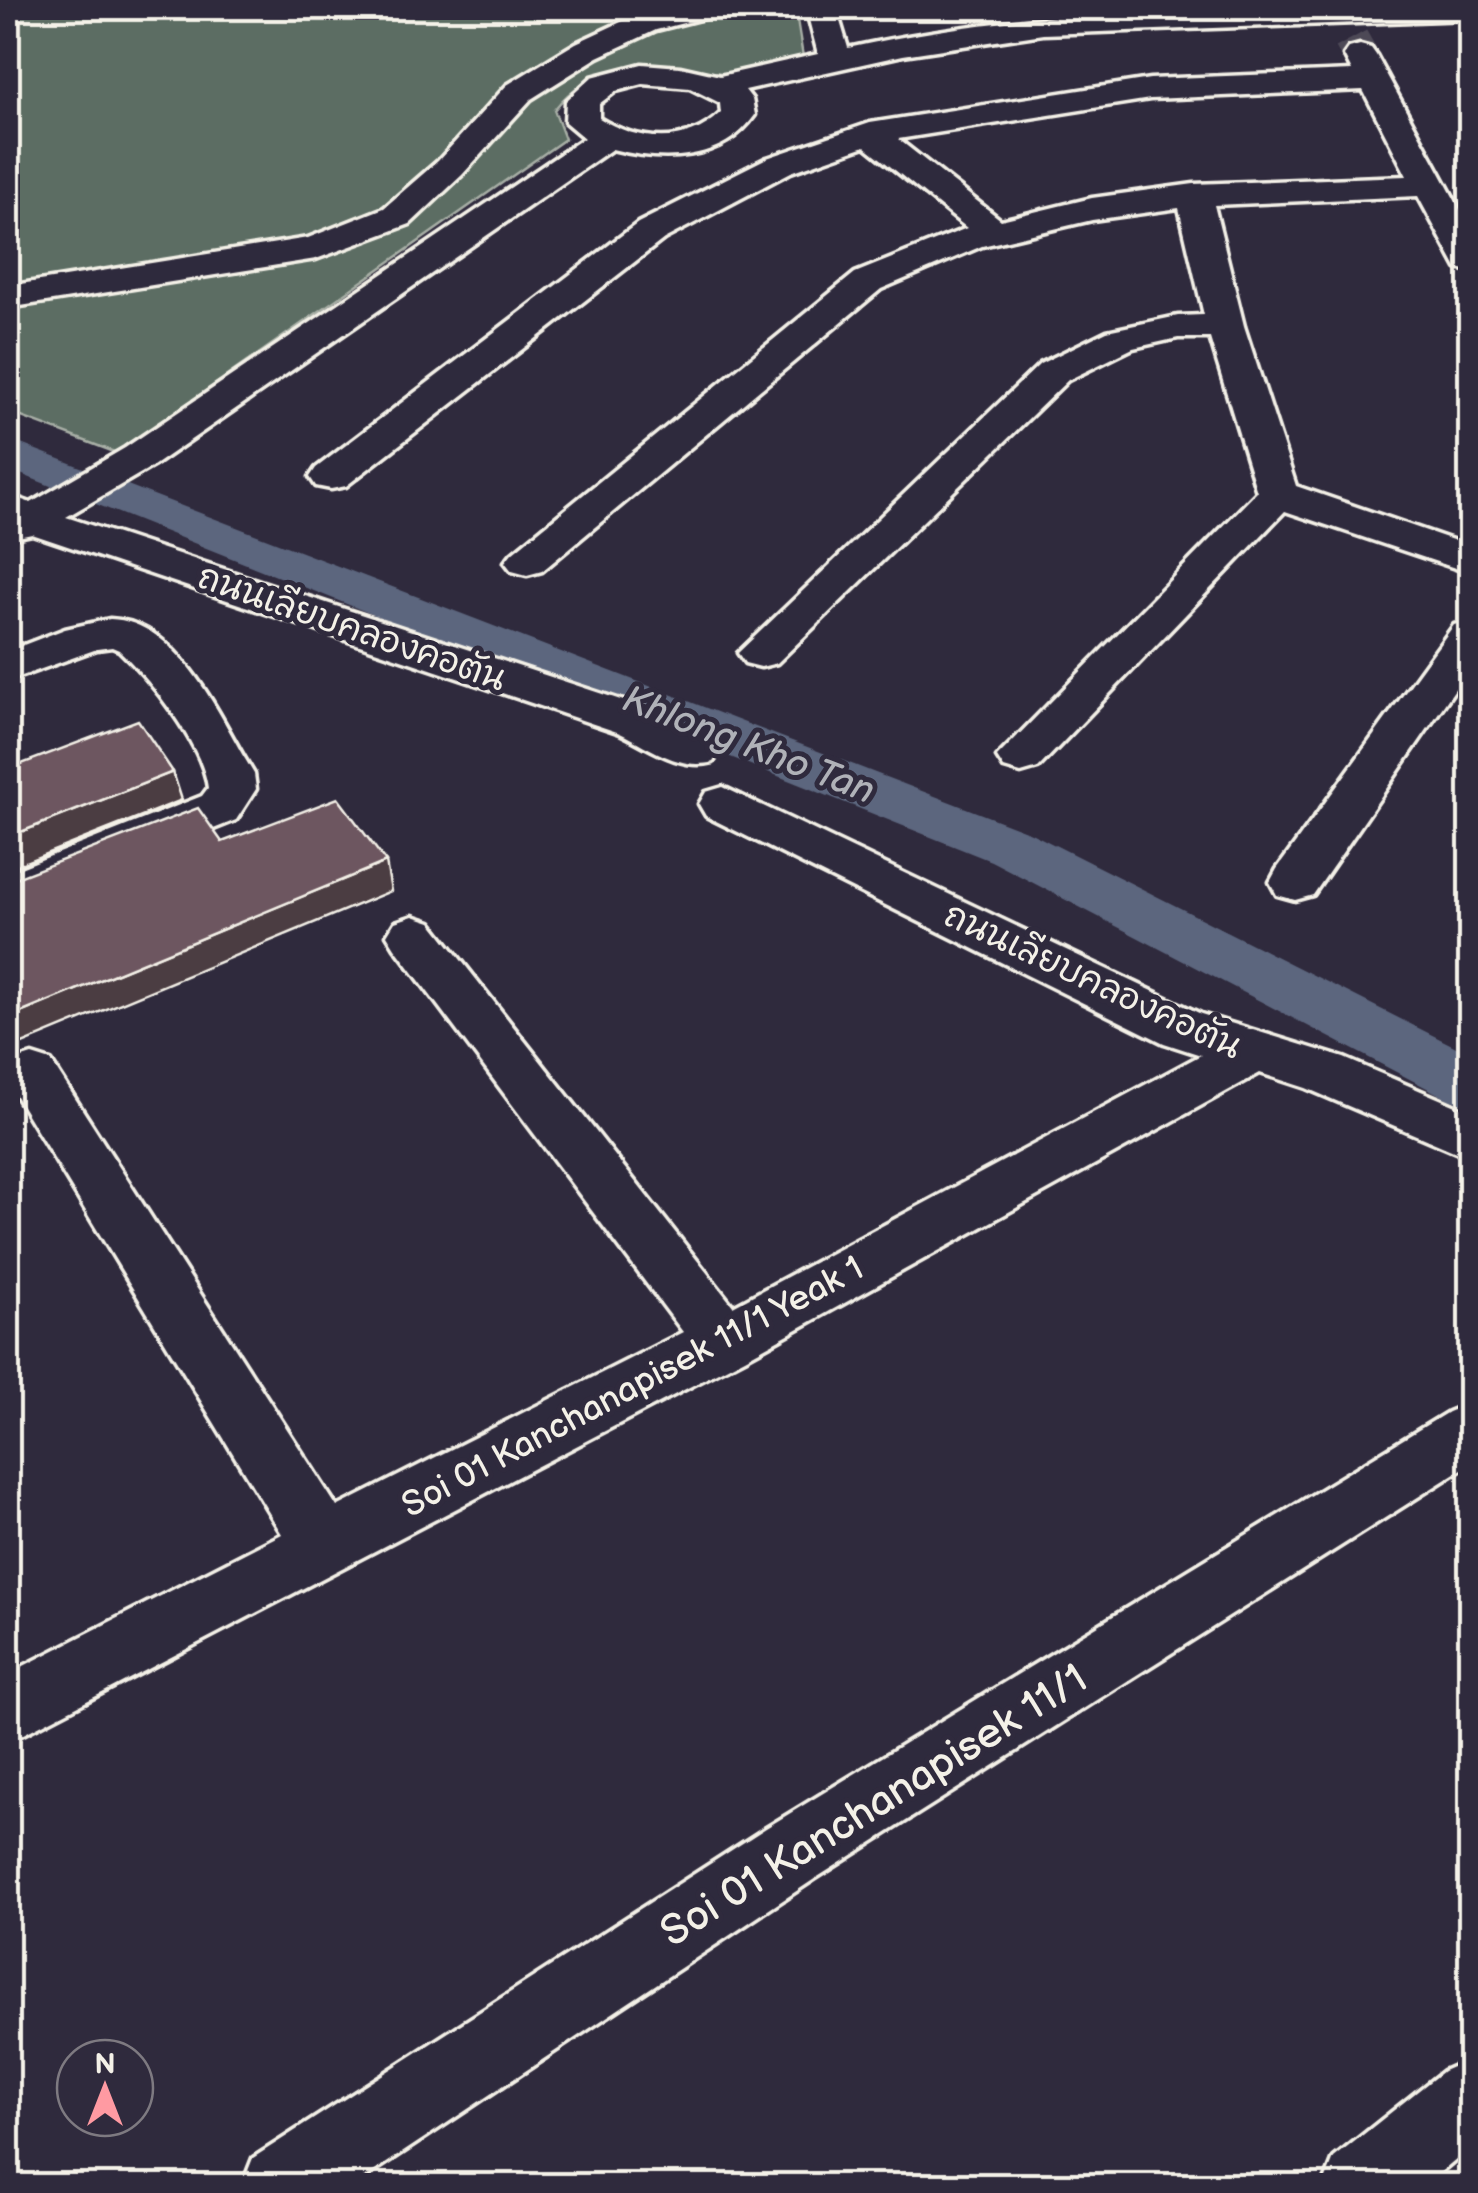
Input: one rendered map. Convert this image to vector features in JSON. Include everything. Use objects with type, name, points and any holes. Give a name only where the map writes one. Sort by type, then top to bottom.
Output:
[{"type":"street","points":[[8,297],[316,248],[397,216],[450,168],[519,92],[587,50],[645,23],[704,8]]},
{"type":"street","points":[[821,8],[835,60]]},
{"type":"street","points":[[331,477],[651,231],[779,164],[870,133],[1150,88],[1355,47],[1470,10]]},
{"type":"street","points":[[720,86],[903,45],[1042,25],[1355,47]]},
{"type":"street","points":[[1355,47],[1436,173],[1470,260]]},
{"type":"street","points":[[642,74],[684,75],[720,86],[736,99],[738,115],[726,130],[702,142],[669,148],[635,146],[605,139],[582,122],[582,101],[604,84],[642,74]]},
{"type":"street","points":[[870,133],[994,232]]},
{"type":"street","points":[[25,514],[138,457],[605,139]]},
{"type":"street","points":[[528,562],[868,281],[970,238],[1092,209],[1194,194],[1436,173]]},
{"type":"street","points":[[1194,194],[1224,326],[1278,494]]},
{"type":"street","points":[[761,652],[1054,372],[1121,339],[1178,328],[1224,326]]},
{"type":"street","points":[[1278,494],[1470,560]]},
{"type":"street","points":[[1021,758],[1278,494]]},
{"type":"street","name":"ถนนเลียบคลองคอตัน","points":[[25,514],[637,722],[696,750]]},
{"type":"street","points":[[8,667],[109,633],[130,638],[184,696],[230,774],[232,789],[219,808],[8,893]]},
{"type":"street","points":[[1296,882],[1470,635]]},
{"type":"street","name":"ถนนเลียบคลองคอตัน","points":[[723,804],[1183,1030],[1325,1073],[1470,1136]]},
{"type":"street","points":[[413,934],[724,1340]]},
{"type":"street","name":"Soi 01 Kanchanapisek 11/1 Yeak 1","points":[[8,1709],[724,1340],[1251,1053]]},
{"type":"street","points":[[32,1076],[325,1546]]},
{"type":"street","name":"Soi 01 Kanchanapisek 11/1","points":[[281,2186],[791,1853],[1470,1431]]},
{"type":"street","points":[[1362,2186],[1467,2107]]},
{"type":"green space","points":[[8,8],[795,8],[804,63],[743,74],[638,68],[592,78],[554,110],[565,139],[117,453],[8,412]]},
{"type":"building","points":[[138,720],[173,772],[8,837],[8,769]]},
{"type":"building","points":[[338,798],[386,862],[8,1018],[8,881],[198,808],[222,842]]},
{"type":"waterway","name":"Khlong Kho Tan","points":[[8,453],[1011,847],[1470,1082]]},
{"type":"tunnel","points":[[1351,39],[1360,55]]}]
